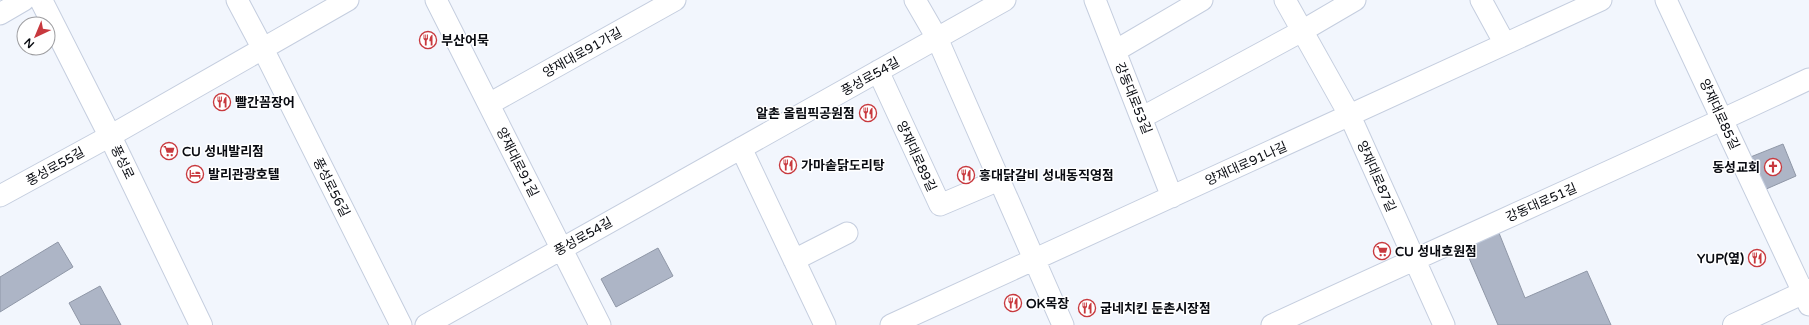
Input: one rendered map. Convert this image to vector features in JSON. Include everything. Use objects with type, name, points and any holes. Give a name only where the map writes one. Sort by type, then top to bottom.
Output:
[{"type":"street","points":[[0,14],[24,0]]},
{"type":"street","name":"풍성로","points":[[41,0],[110,136],[201,325]]},
{"type":"street","name":"풍성로56길","points":[[237,0],[401,325]]},
{"type":"street","points":[[110,136],[348,0]]},
{"type":"street","name":"양재대로91길","points":[[436,0],[600,325]]},
{"type":"street","name":"양재대로91가길","points":[[489,104],[675,0]]},
{"type":"street","points":[[916,0],[937,38],[1063,325]]},
{"type":"street","points":[[937,38],[1005,0]]},
{"type":"street","name":"강동대로53길","points":[[1095,0],[1172,197]]},
{"type":"street","points":[[1115,51],[1202,0]]},
{"type":"street","name":"양재대로87길","points":[[1285,0],[1350,116],[1444,325]]},
{"type":"street","points":[[1141,118],[1302,31],[1355,0]]},
{"type":"street","points":[[1481,0],[1505,44]]},
{"type":"street","name":"양재대로91나길","points":[[891,325],[1601,0]]},
{"type":"street","name":"양재대로85길","points":[[1666,0],[1807,296]]},
{"type":"street","name":"풍성로54길","points":[[426,325],[937,38]]},
{"type":"street","name":"양재대로89길","points":[[878,71],[940,205],[999,180]]},
{"type":"street","name":"강동대로51길","points":[[1272,325],[1414,259],[1723,120],[1809,79]]},
{"type":"street","name":"풍성로55길","points":[[0,196],[110,136]]},
{"type":"street","points":[[741,148],[825,325]]},
{"type":"street","points":[[794,260],[847,233]]},
{"type":"street","points":[[1734,325],[1807,296]]},
{"type":"building","name":"동성교회","points":[[1783,144],[1796,176],[1764,190],[1748,158]]},
{"type":"building","points":[[1497,228],[1525,298],[1587,271],[1611,325],[1498,325],[1463,244]]},
{"type":"building","points":[[58,242],[73,267],[0,312],[0,277]]},
{"type":"building","points":[[658,248],[673,276],[616,307],[601,279]]},
{"type":"building","points":[[100,286],[121,325],[81,325],[69,303]]},
{"type":"place","name":"부산어묵","points":[[428,40]]},
{"type":"place","name":"빨간꼼장어","points":[[222,102]]},
{"type":"place","name":"알촌 올림픽공원점","points":[[868,113]]},
{"type":"place","name":"CU 성내발리점","points":[[169,151]]},
{"type":"place","name":"가마솥닭도리탕","points":[[788,165]]},
{"type":"place","name":"동성교회","points":[[1773,167]]},
{"type":"place","name":"발리관광호텔","points":[[195,174]]},
{"type":"place","name":"홍대닭갈비 성내동직영점","points":[[966,175]]},
{"type":"place","name":"CU 성내호원점","points":[[1382,251]]},
{"type":"place","name":"YUP(옆)","points":[[1757,258]]},
{"type":"place","name":"OK목장","points":[[1013,303]]},
{"type":"place","name":"굽네치킨 둔촌시장점","points":[[1087,308]]}]
